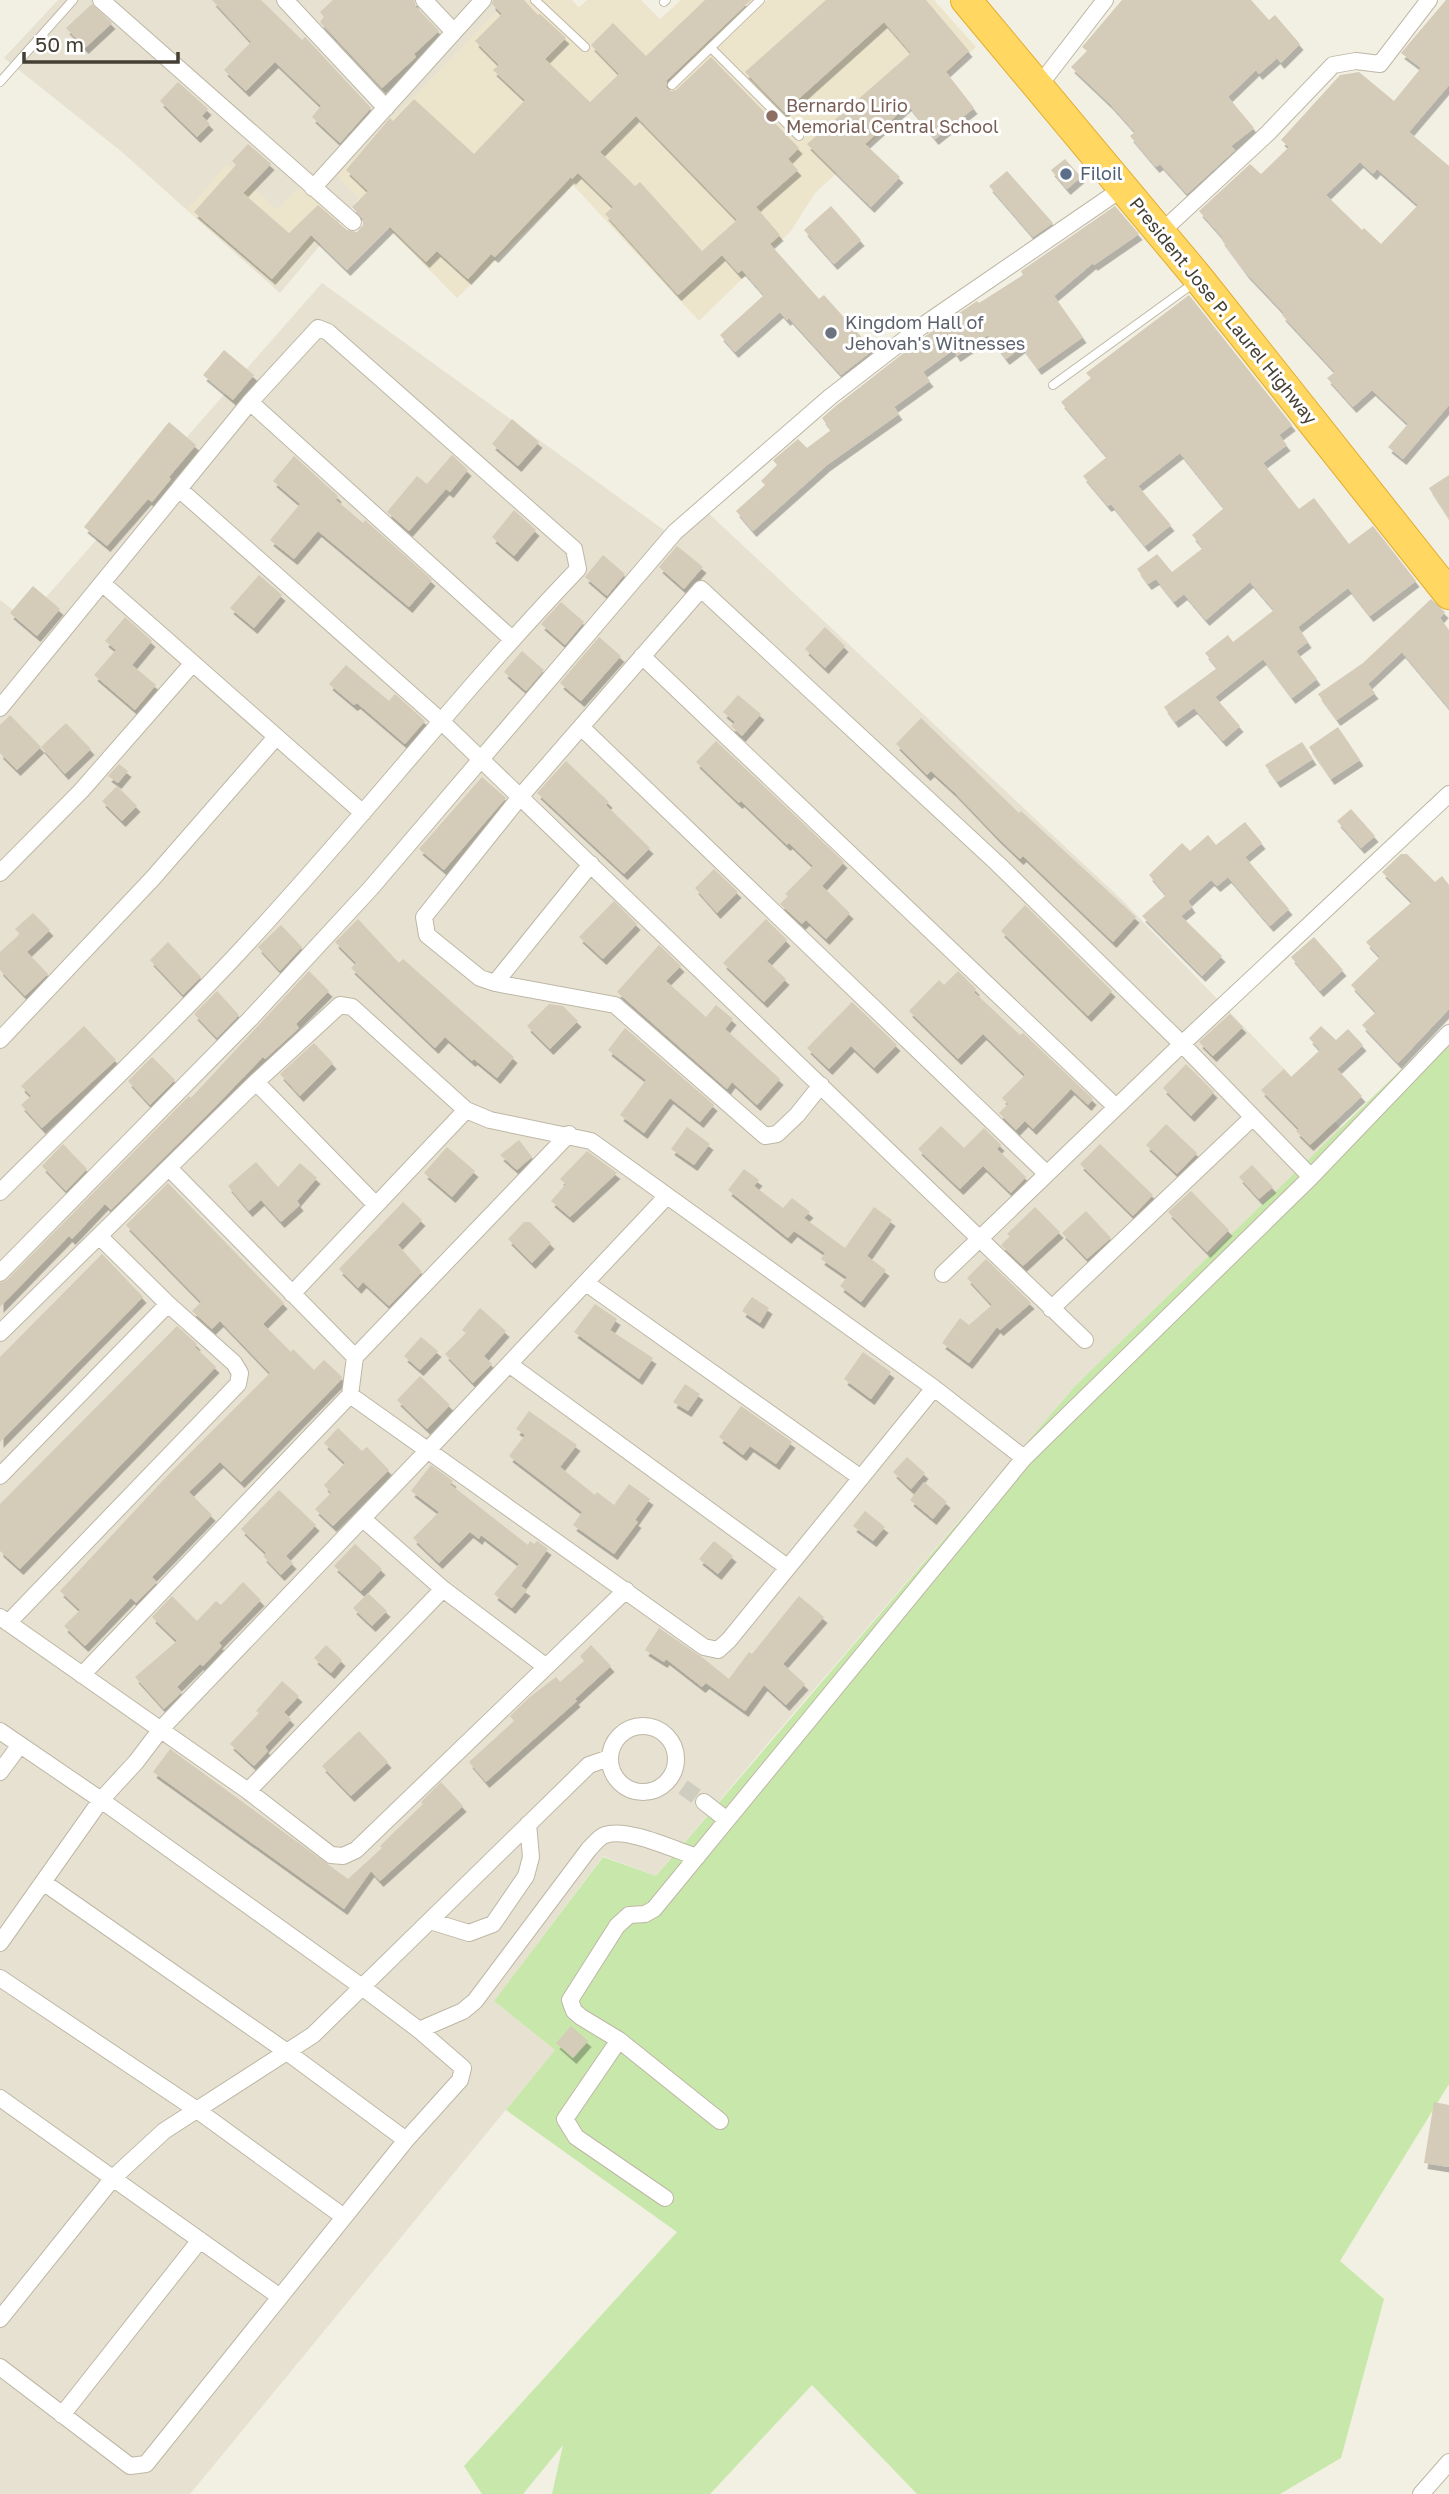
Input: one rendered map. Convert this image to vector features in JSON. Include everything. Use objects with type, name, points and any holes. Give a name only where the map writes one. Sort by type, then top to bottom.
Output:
[{"type":"highway","name":"President Jose P. Laurel Highway","points":[[965,0],[1199,279],[1449,594]]},
{"type":"street","points":[[101,0],[353,222]]},
{"type":"street","points":[[285,0],[386,108]]},
{"type":"street","points":[[424,0],[454,32]]},
{"type":"street","points":[[313,187],[483,0]]},
{"type":"street","points":[[1038,87],[1105,0]]},
{"type":"street","points":[[1160,233],[1268,134],[1333,65],[1356,61],[1380,64],[1429,0]]},
{"type":"street","points":[[0,1273],[250,1019],[371,888],[675,531],[830,397],[922,326],[1123,188]]},
{"type":"street","points":[[0,708],[250,402],[318,328],[328,332],[574,548],[578,569],[512,639],[240,952],[0,1192]]},
{"type":"street","points":[[250,402],[512,639]]},
{"type":"street","points":[[179,489],[442,721],[821,1085],[978,1240],[1085,1340]]},
{"type":"street","points":[[102,583],[363,813]]},
{"type":"street","points":[[821,1085],[777,1135],[765,1136],[615,1005],[480,978],[427,935],[424,917],[520,797],[701,589],[998,864],[1182,1044],[1311,1177]]},
{"type":"street","points":[[642,656],[1116,1107]]},
{"type":"street","points":[[0,873],[81,791],[192,663]]},
{"type":"street","points":[[581,727],[1047,1174]]},
{"type":"street","points":[[0,1041],[153,878],[276,737]]},
{"type":"street","points":[[943,1274],[1182,1044],[1449,794]]},
{"type":"street","points":[[495,983],[591,864]]},
{"type":"street","points":[[0,1333],[256,1082],[340,1005],[352,1007],[466,1110],[490,1120],[591,1140],[666,1197],[934,1388],[1024,1458]]},
{"type":"street","points":[[720,2121],[619,2040],[574,2011],[570,2000],[617,1926],[629,1915],[645,1914],[654,1909],[1024,1458],[1311,1177],[1449,1033]]},
{"type":"street","points":[[256,1082],[375,1204]]},
{"type":"street","points":[[292,1294],[466,1110]]},
{"type":"street","points":[[1051,1309],[1253,1117]]},
{"type":"street","points":[[82,1675],[350,1395],[355,1357],[569,1134]]},
{"type":"street","points":[[169,1168],[355,1357]]},
{"type":"street","points":[[0,1943],[101,1800],[161,1729],[666,1197]]},
{"type":"street","points":[[99,1236],[168,1304],[234,1363],[240,1373],[238,1384],[4,1620],[248,1791],[331,1855],[343,1856],[356,1850],[626,1590]]},
{"type":"street","points":[[586,1283],[861,1478]]},
{"type":"street","points":[[0,1476],[168,1304]]},
{"type":"street","points":[[509,1364],[787,1567]]},
{"type":"street","points":[[350,1395],[704,1647],[718,1650],[729,1640],[934,1388]]},
{"type":"street","points":[[363,1519],[443,1589],[545,1666]]},
{"type":"street","points":[[248,1791],[443,1589]]},
{"type":"street","points":[[644,1725],[661,1730],[673,1743],[678,1782],[642,1793],[625,1788],[613,1775],[609,1758],[614,1741],[627,1729],[644,1725]]},
{"type":"street","points":[[0,1731],[362,1987],[419,2029],[463,2068],[460,2080],[406,2140],[146,2464],[130,2466],[0,2367]]},
{"type":"street","points":[[0,1772],[20,1745]]},
{"type":"street","points":[[0,2319],[113,2178],[164,2131],[313,2035],[589,1765],[609,1758]]},
{"type":"street","points":[[704,1802],[727,1820]]},
{"type":"street","points":[[430,1921],[469,1933],[493,1924],[526,1876],[531,1857],[528,1824]]},
{"type":"street","points":[[419,2029],[463,2011],[475,2001],[589,1849],[603,1835],[616,1833],[634,1836],[697,1857]]},
{"type":"street","points":[[43,1882],[287,2052],[406,2140]]},
{"type":"street","points":[[0,1978],[197,2110],[344,2217]]},
{"type":"street","points":[[619,2040],[565,2119],[576,2137],[665,2198]]},
{"type":"street","points":[[3,2107],[113,2178],[280,2297]]},
{"type":"street","points":[[62,2415],[201,2240]]},
{"type":"street","points":[[1421,2494],[1449,2462]]},
{"type":"lane","points":[[0,82],[73,0]]},
{"type":"lane","points":[[535,0],[584,47]]},
{"type":"lane","points":[[672,85],[760,0]]},
{"type":"lane","points":[[712,49],[799,136]]},
{"type":"lane","points":[[1053,385],[1199,279]]},
{"type":"shaded area","points":[[58,0],[547,0],[372,183],[280,293],[122,152],[4,58]]},
{"type":"shaded area","points":[[508,0],[572,0],[579,7],[587,0],[641,0],[660,19],[681,0],[761,0],[619,141],[767,0],[934,0],[976,47],[815,193],[791,231],[699,321],[573,185],[457,298],[337,176]]},
{"type":"shaded area","points":[[227,164],[277,210],[308,178],[344,211],[276,286],[187,210]]},
{"type":"shaded area","points":[[322,283],[668,533],[327,934],[0,1265],[0,600],[26,620]]},
{"type":"shaded area","points":[[706,511],[1122,900],[1341,1128],[1075,1386],[656,1876],[603,1856],[494,2001],[555,2050],[190,2494],[0,2494],[0,1276],[359,912],[677,538]]},
{"type":"green space","points":[[1449,1023],[1449,2084],[1340,2261],[1384,2299],[1341,2458],[1280,2494],[917,2494],[812,2385],[710,2494],[552,2494],[563,2445],[523,2494],[482,2494],[464,2466],[677,2232],[506,2110],[555,2050],[494,2001],[603,1857],[656,1876],[1075,1386]]},
{"type":"building","points":[[212,0],[261,0],[302,40],[305,37],[371,108],[340,143],[312,117],[321,106],[275,62],[246,91],[224,70],[251,42]]},
{"type":"building","points":[[333,0],[414,0],[416,7],[439,31],[414,54],[416,57],[382,88],[320,22],[324,17],[320,12]]},
{"type":"building","points":[[493,0],[524,0],[566,38],[545,59],[590,102],[619,74],[591,45],[613,23],[646,56],[705,0],[751,0],[667,80],[666,87],[670,91],[676,90],[711,57],[799,148],[788,159],[798,170],[756,207],[780,235],[770,244],[819,299],[824,295],[873,350],[841,375],[789,318],[787,320],[780,312],[735,352],[720,335],[764,295],[742,270],[738,273],[722,255],[678,295],[605,214],[613,207],[578,173],[572,179],[571,177],[495,257],[491,254],[468,279],[437,251],[426,262],[390,227],[347,270],[311,235],[272,279],[194,212],[236,165],[232,161],[248,144],[271,164],[243,193],[289,233],[318,205],[347,230],[357,232],[363,225],[363,219],[352,207],[368,191],[346,170],[390,118],[393,121],[414,99],[474,154],[525,100],[493,70],[499,65],[475,41],[502,14],[492,4]],"holes":[[[636,116],[737,220],[702,251],[640,182],[635,186],[600,152]]]},
{"type":"building","points":[[826,0],[926,0],[969,51],[946,72],[974,108],[935,139],[908,105],[865,144],[900,177],[871,207],[807,144],[911,53],[884,22],[784,112],[745,72]]},
{"type":"building","points":[[1122,0],[1251,0],[1269,20],[1275,15],[1300,44],[1281,63],[1277,58],[1259,74],[1256,70],[1228,97],[1254,128],[1231,146],[1235,150],[1187,194],[1160,164],[1156,167],[1130,136],[1135,132],[1071,67],[1087,51],[1082,47]]},
{"type":"building","points":[[1446,0],[1449,0],[1449,85],[1409,132],[1449,166],[1449,405],[1403,459],[1388,447],[1408,424],[1372,390],[1353,407],[1327,378],[1335,372],[1246,273],[1221,239],[1223,238],[1199,211],[1250,164],[1261,174],[1289,147],[1281,140],[1340,75],[1359,72],[1394,101],[1421,68],[1401,53]],"holes":[[[1360,162],[1373,174],[1377,169],[1418,205],[1381,244],[1364,228],[1362,230],[1326,195]]]},
{"type":"building","points":[[92,4],[112,23],[85,48],[66,28]]},
{"type":"building","points":[[178,82],[208,109],[202,116],[210,124],[197,137],[160,101]]},
{"type":"building","name":"Filoil","points":[[1065,159],[1081,177],[1067,189],[1051,170]]},
{"type":"building","points":[[1007,171],[1053,223],[1033,237],[989,186]]},
{"type":"building","points":[[831,206],[861,240],[834,264],[804,230]]},
{"type":"building","points":[[1115,206],[1139,234],[1094,265],[1093,263],[1054,296],[1083,337],[1038,369],[1022,347],[1006,359],[988,335],[957,356],[953,350],[923,372],[930,381],[894,407],[899,414],[827,465],[753,531],[736,511],[765,485],[761,481],[777,465],[773,460],[798,439],[807,448],[831,430],[822,418],[837,405],[928,334],[977,301],[979,303],[1023,275],[1021,271]]},
{"type":"building","points":[[1189,295],[1292,425],[1279,435],[1287,445],[1263,463],[1299,509],[1314,498],[1349,544],[1373,526],[1416,581],[1370,616],[1348,588],[1298,627],[1308,642],[1296,651],[1317,679],[1292,698],[1263,659],[1215,697],[1240,726],[1223,741],[1194,708],[1175,722],[1164,707],[1217,668],[1205,653],[1228,635],[1233,642],[1274,610],[1250,582],[1206,620],[1184,594],[1174,602],[1156,579],[1148,584],[1137,569],[1157,554],[1172,572],[1203,548],[1192,535],[1224,508],[1180,453],[1138,486],[1171,525],[1145,546],[1111,504],[1108,506],[1083,476],[1107,457],[1061,402],[1091,378],[1086,373]]},
{"type":"building","points":[[224,350],[254,375],[233,400],[203,375]]},
{"type":"building","points":[[512,419],[539,442],[518,466],[492,444]]},
{"type":"building","points":[[169,422],[196,445],[152,502],[148,499],[107,546],[84,527]]},
{"type":"building","points":[[452,455],[468,470],[450,492],[446,489],[409,531],[387,512],[417,476],[427,484]]},
{"type":"building","points":[[294,456],[338,496],[336,500],[363,523],[365,520],[432,580],[409,607],[318,531],[294,559],[270,540],[300,504],[273,481]]},
{"type":"building","points":[[1449,475],[1449,519],[1429,488]]},
{"type":"building","points":[[514,510],[536,530],[514,556],[492,537]]},
{"type":"building","points":[[677,546],[703,567],[684,589],[659,567]]},
{"type":"building","points":[[603,555],[625,574],[607,596],[585,577]]},
{"type":"building","points":[[259,575],[282,595],[254,628],[230,608]]},
{"type":"building","points":[[33,586],[60,609],[37,636],[10,613]]},
{"type":"building","points":[[1431,599],[1445,612],[1440,618],[1449,630],[1449,708],[1402,652],[1368,684],[1375,693],[1337,720],[1318,694],[1363,663]]},
{"type":"building","points":[[561,602],[584,622],[565,645],[541,624]]},
{"type":"building","points":[[125,617],[152,641],[132,665],[156,685],[135,710],[94,675],[116,650],[105,641]]},
{"type":"building","points":[[825,627],[845,646],[825,668],[805,649]]},
{"type":"building","points":[[599,637],[621,656],[581,701],[560,683]]},
{"type":"building","points":[[522,651],[544,670],[526,691],[504,672]]},
{"type":"building","points":[[346,665],[389,701],[395,694],[425,721],[405,744],[357,703],[354,705],[329,684]]},
{"type":"building","points":[[738,695],[761,714],[742,736],[731,726],[735,722],[723,712]]},
{"type":"building","points":[[10,715],[41,747],[17,770],[0,753],[0,725]]},
{"type":"building","points":[[921,718],[1019,813],[1021,811],[1136,917],[1113,942],[1023,856],[1020,859],[931,771],[927,775],[896,744]]},
{"type":"building","points":[[66,723],[91,749],[65,774],[41,747]]},
{"type":"building","points":[[1338,727],[1360,760],[1331,779],[1309,747]]},
{"type":"building","points":[[716,741],[844,862],[822,886],[850,913],[826,939],[806,920],[802,924],[780,904],[788,896],[785,894],[813,866],[696,762]]},
{"type":"building","points":[[1302,742],[1313,759],[1277,782],[1265,765]]},
{"type":"building","points":[[566,761],[609,802],[606,805],[650,848],[624,874],[537,793]]},
{"type":"building","points":[[119,764],[128,771],[118,783],[108,776]]},
{"type":"building","points":[[482,777],[506,798],[444,870],[419,849]]},
{"type":"building","points":[[117,786],[137,806],[122,821],[102,801]]},
{"type":"building","points":[[1351,809],[1375,836],[1361,848],[1337,821]]},
{"type":"building","points":[[1245,822],[1262,843],[1245,857],[1289,909],[1270,926],[1228,877],[1217,886],[1211,880],[1188,901],[1192,907],[1181,916],[1222,956],[1202,976],[1142,916],[1166,895],[1149,875],[1182,843],[1190,851],[1208,835],[1216,845]]},
{"type":"building","points":[[1401,854],[1407,854],[1435,882],[1442,876],[1449,885],[1449,1009],[1398,1063],[1362,1025],[1376,1012],[1351,985],[1380,957],[1366,942],[1412,902],[1382,872]]},
{"type":"building","points":[[714,869],[738,892],[717,913],[695,888]]},
{"type":"building","points":[[614,901],[637,924],[603,959],[579,937]]},
{"type":"building","points":[[1025,905],[1112,991],[1088,1016],[1001,931]]},
{"type":"building","points":[[33,913],[50,930],[27,952],[48,974],[25,996],[0,970],[0,952],[20,934],[15,929]]},
{"type":"building","points":[[358,919],[399,963],[403,959],[514,1057],[497,1078],[474,1059],[472,1061],[445,1037],[435,1048],[351,968],[356,963],[335,942]]},
{"type":"building","points":[[766,919],[787,940],[767,961],[786,979],[764,1002],[723,963]]},
{"type":"building","points":[[281,925],[302,947],[280,971],[258,947]]},
{"type":"building","points":[[1314,937],[1343,970],[1320,991],[1291,957]]},
{"type":"building","points":[[168,942],[201,977],[183,995],[150,960]]},
{"type":"building","points":[[659,945],[681,966],[666,981],[706,1017],[716,1005],[733,1019],[725,1029],[780,1079],[757,1105],[732,1082],[727,1089],[617,992]]},
{"type":"building","points":[[309,971],[329,991],[296,1024],[299,1028],[265,1059],[263,1057],[111,1210],[105,1204],[72,1239],[69,1236],[0,1307],[0,1283],[7,1280],[189,1096],[191,1098]]},
{"type":"building","points":[[958,971],[976,989],[974,992],[1020,1035],[1023,1033],[1093,1099],[1088,1105],[1071,1089],[1033,1129],[1025,1121],[1016,1130],[999,1113],[1008,1104],[1002,1098],[1025,1075],[983,1034],[958,1059],[909,1011],[939,980],[944,985]]},
{"type":"building","points":[[217,991],[239,1015],[217,1038],[194,1014]]},
{"type":"building","points":[[852,1002],[897,1045],[874,1068],[851,1046],[829,1069],[807,1048]]},
{"type":"building","points":[[549,1004],[563,1006],[578,1021],[550,1049],[527,1026]]},
{"type":"building","points":[[1230,1014],[1243,1027],[1213,1056],[1199,1042]]},
{"type":"building","points":[[84,1026],[116,1060],[42,1128],[21,1105],[31,1096],[21,1086]]},
{"type":"building","points":[[1321,1026],[1336,1040],[1348,1029],[1363,1045],[1337,1069],[1362,1096],[1310,1145],[1296,1131],[1299,1129],[1261,1090],[1284,1069],[1291,1077],[1320,1050],[1309,1038]]},
{"type":"building","points":[[625,1028],[714,1105],[700,1122],[670,1098],[644,1133],[620,1115],[646,1080],[608,1050]]},
{"type":"building","points":[[314,1043],[333,1063],[300,1096],[280,1074]]},
{"type":"building","points":[[152,1057],[175,1080],[150,1105],[128,1081]]},
{"type":"building","points":[[1186,1064],[1214,1092],[1191,1116],[1163,1088]]},
{"type":"building","points":[[1166,1124],[1197,1153],[1177,1174],[1146,1145]]},
{"type":"building","points":[[941,1126],[964,1148],[984,1128],[1001,1145],[997,1149],[1026,1177],[1011,1193],[983,1166],[960,1189],[918,1149]]},
{"type":"building","points":[[687,1127],[710,1144],[694,1165],[671,1149]]},
{"type":"building","points":[[519,1140],[532,1157],[517,1170],[500,1155]]},
{"type":"building","points":[[63,1144],[87,1169],[66,1191],[42,1166]]},
{"type":"building","points":[[1100,1144],[1153,1195],[1133,1216],[1080,1164]]},
{"type":"building","points":[[447,1147],[475,1171],[452,1197],[424,1173]]},
{"type":"building","points":[[587,1151],[617,1173],[570,1217],[551,1201],[566,1184],[560,1179]]},
{"type":"building","points":[[256,1162],[278,1187],[300,1163],[317,1178],[297,1201],[300,1205],[281,1222],[261,1200],[249,1211],[228,1186]]},
{"type":"building","points":[[1252,1165],[1273,1187],[1259,1199],[1239,1177]]},
{"type":"building","points":[[744,1169],[759,1180],[754,1186],[783,1208],[792,1198],[810,1212],[804,1218],[845,1248],[874,1207],[892,1220],[867,1256],[886,1270],[861,1302],[840,1286],[847,1277],[821,1259],[825,1253],[794,1231],[788,1238],[728,1190]]},
{"type":"building","points":[[168,1183],[284,1303],[263,1324],[314,1370],[324,1360],[342,1377],[241,1482],[220,1462],[189,1492],[212,1515],[152,1577],[157,1582],[136,1603],[131,1598],[85,1646],[64,1626],[80,1610],[60,1591],[167,1476],[270,1373],[220,1321],[212,1329],[192,1311],[201,1302],[126,1225]]},
{"type":"building","points":[[1191,1191],[1229,1230],[1207,1252],[1168,1212]]},
{"type":"building","points":[[403,1202],[422,1220],[398,1245],[422,1272],[389,1306],[363,1282],[358,1288],[339,1269]]},
{"type":"building","points":[[1035,1207],[1060,1232],[1023,1266],[1001,1245],[1010,1236],[1007,1234]]},
{"type":"building","points":[[1086,1211],[1111,1238],[1087,1259],[1062,1233]]},
{"type":"building","points":[[524,1222],[530,1222],[551,1243],[532,1263],[508,1239]]},
{"type":"building","points":[[102,1254],[143,1297],[0,1442],[0,1357]]},
{"type":"building","points":[[986,1259],[1031,1303],[1000,1330],[997,1327],[969,1363],[942,1343],[960,1318],[969,1325],[992,1305],[967,1278]]},
{"type":"building","points":[[752,1297],[769,1308],[760,1323],[742,1311]]},
{"type":"building","points":[[595,1304],[617,1319],[610,1330],[653,1358],[639,1379],[574,1332]]},
{"type":"building","points":[[480,1308],[506,1331],[484,1356],[492,1364],[473,1383],[445,1354],[466,1333],[462,1330]]},
{"type":"building","points":[[177,1326],[216,1367],[20,1569],[0,1551],[0,1504]]},
{"type":"building","points":[[421,1337],[438,1351],[420,1370],[404,1356]]},
{"type":"building","points":[[863,1352],[891,1372],[871,1399],[844,1379]]},
{"type":"building","points":[[420,1376],[450,1405],[427,1429],[397,1400]]},
{"type":"building","points":[[685,1384],[700,1394],[688,1411],[673,1402]]},
{"type":"building","points":[[741,1406],[792,1442],[776,1464],[750,1446],[743,1455],[719,1437]]},
{"type":"building","points":[[529,1411],[577,1445],[560,1467],[595,1495],[597,1492],[614,1505],[629,1484],[650,1499],[635,1520],[638,1522],[614,1554],[573,1525],[582,1512],[509,1456],[525,1435],[516,1429]]},
{"type":"building","points":[[338,1428],[362,1451],[367,1447],[389,1470],[333,1526],[315,1509],[331,1493],[324,1485],[345,1463],[324,1443]]},
{"type":"building","points":[[907,1457],[925,1473],[911,1489],[893,1472]]},
{"type":"building","points":[[431,1465],[453,1481],[450,1484],[528,1545],[530,1541],[534,1544],[537,1541],[548,1549],[521,1586],[527,1590],[512,1608],[494,1594],[519,1564],[481,1535],[479,1539],[470,1532],[439,1563],[413,1538],[439,1512],[411,1491]]},
{"type":"building","points":[[924,1482],[947,1502],[933,1519],[910,1500]]},
{"type":"building","points":[[279,1490],[316,1525],[286,1556],[293,1563],[281,1575],[263,1556],[266,1553],[241,1529]]},
{"type":"building","points":[[865,1511],[885,1527],[873,1541],[853,1526]]},
{"type":"building","points":[[714,1541],[733,1556],[718,1574],[699,1559]]},
{"type":"building","points":[[355,1544],[382,1569],[361,1591],[334,1566]]},
{"type":"building","points":[[243,1582],[261,1600],[219,1643],[222,1646],[203,1666],[200,1664],[177,1687],[182,1692],[164,1709],[135,1677],[177,1641],[152,1617],[172,1596],[197,1621],[216,1601],[221,1605]]},
{"type":"building","points":[[368,1593],[387,1611],[372,1626],[353,1608]]},
{"type":"building","points":[[799,1596],[824,1617],[783,1664],[805,1684],[786,1705],[764,1685],[745,1711],[706,1683],[702,1687],[666,1659],[664,1662],[645,1650],[659,1628],[729,1679],[749,1652],[752,1654]]},
{"type":"building","points":[[326,1645],[342,1660],[331,1673],[314,1658]]},
{"type":"building","points":[[591,1645],[611,1666],[575,1699],[577,1701],[486,1782],[469,1762],[514,1721],[510,1716],[530,1697],[556,1677],[560,1682],[584,1661],[580,1656]]},
{"type":"building","points":[[282,1681],[299,1696],[284,1712],[291,1719],[265,1747],[268,1751],[254,1766],[230,1744],[259,1713],[256,1711]]},
{"type":"building","points":[[359,1731],[388,1762],[351,1796],[322,1766]]},
{"type":"building","points":[[170,1749],[348,1879],[382,1848],[380,1846],[423,1804],[421,1802],[441,1782],[463,1806],[380,1881],[371,1871],[344,1909],[153,1772]]},
{"type":"building","points":[[571,2026],[588,2041],[573,2058],[556,2043]]},
{"type":"building","points":[[1434,2102],[1449,2105],[1449,2167],[1424,2163]]},
{"type":"tunnel","points":[[683,1787],[704,1802]]},
{"type":"place","name":"Bernardo Lirio Memorial Central School","points":[[772,116]]},
{"type":"place","name":"Filoil","points":[[1066,174]]},
{"type":"place","name":"Kingdom Hall of Jehovah's Witnesses","points":[[831,333]]}]
